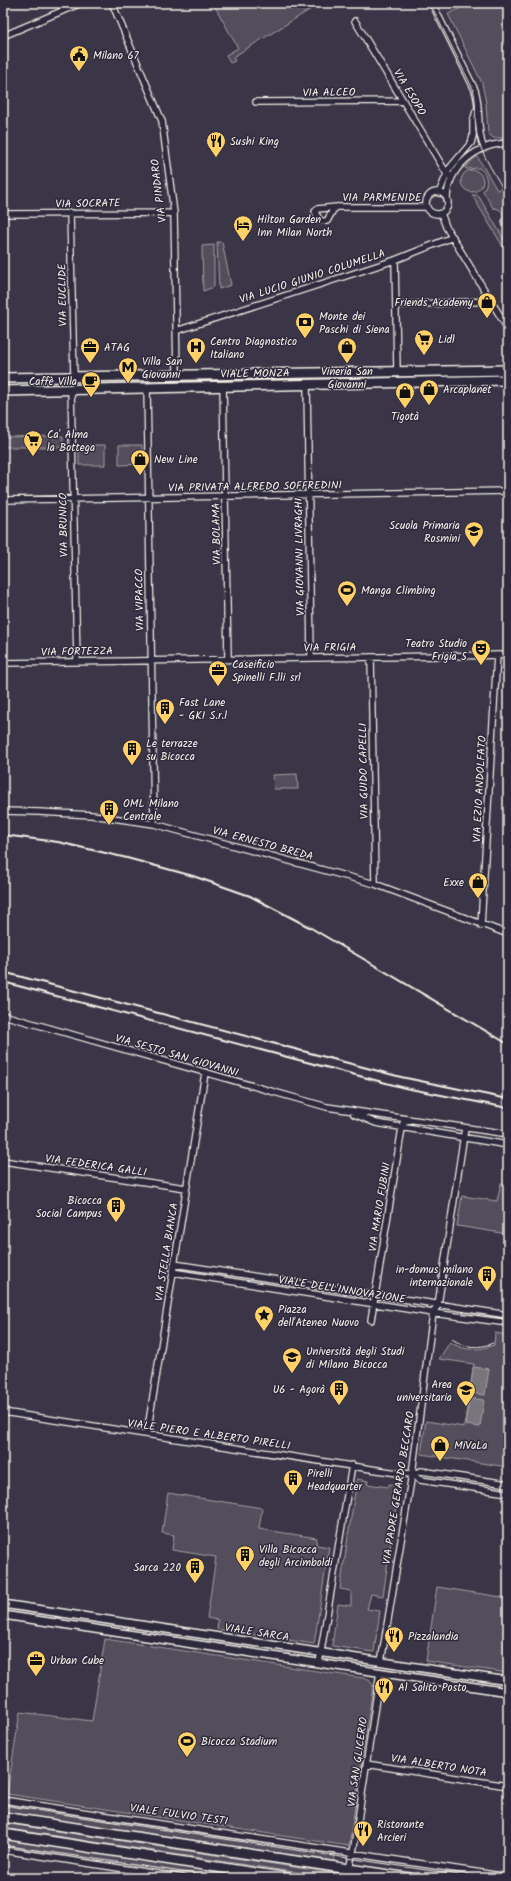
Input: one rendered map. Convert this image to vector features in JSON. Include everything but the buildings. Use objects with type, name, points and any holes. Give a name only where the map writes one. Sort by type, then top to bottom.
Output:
[{"type":"main road","name":"VIALE MONZA","points":[[3,378],[177,374],[508,370]]},
{"type":"main road","name":"VIA PINDARO","points":[[177,374],[177,386]]},
{"type":"main road","name":"VIA VIPACCO","points":[[147,375],[147,387]]},
{"type":"main road","name":"VIALE MONZA","points":[[3,391],[177,386],[508,380]]},
{"type":"main road","points":[[3,1817],[348,1873],[409,1878]]},
{"type":"main road","points":[[3,1834],[288,1878]]},
{"type":"street","points":[[3,36],[81,3]]},
{"type":"street","name":"VIA PINDARO","points":[[112,3],[161,117],[174,213],[177,374]]},
{"type":"street","points":[[432,3],[471,81],[477,98],[479,132],[483,147]]},
{"type":"street","name":"VIA ESOPO","points":[[355,21],[449,176]]},
{"type":"street","points":[[441,213],[447,207],[449,176],[452,164],[471,143],[477,98]]},
{"type":"street","name":"VIA ALCEO","points":[[256,102],[403,101]]},
{"type":"street","points":[[439,193],[449,176],[466,159],[483,147],[508,144]]},
{"type":"street","points":[[441,213],[432,212],[427,207],[429,196],[434,193],[439,193],[444,195],[447,200]]},
{"type":"street","name":"VIA PARMENIDE","points":[[337,207],[427,207]]},
{"type":"street","name":"VIA SOCRATE","points":[[3,214],[174,213]]},
{"type":"street","points":[[441,213],[443,222],[508,329]]},
{"type":"street","name":"VIA EUCLIDE","points":[[70,214],[74,377]]},
{"type":"street","name":"VIA LUCIO GIUNIO COLUMELLA","points":[[176,330],[395,260],[453,237]]},
{"type":"street","points":[[395,260],[397,372]]},
{"type":"street","points":[[396,305],[492,301]]},
{"type":"street","name":"VIA GIOVANNI LIVRAGHI","points":[[307,384],[311,657]]},
{"type":"street","name":"VIA BOLAMA","points":[[223,385],[228,658]]},
{"type":"street","name":"VIA VIPACCO","points":[[147,387],[154,824]]},
{"type":"street","name":"VIA BRUNICO","points":[[71,389],[77,661]]},
{"type":"street","name":"VIA PRIVATA ALFREDO SOFFREDINI","points":[[3,500],[73,500],[508,491]]},
{"type":"street","name":"VIA EZIO ANDOLFATO","points":[[481,925],[497,655]]},
{"type":"street","name":"VIA FRIGIA","points":[[152,659],[508,655]]},
{"type":"street","name":"VIA GUIDO CAPELLI","points":[[371,657],[375,884]]},
{"type":"street","name":"VIA FORTEZZA","points":[[3,663],[152,659]]},
{"type":"street","name":"VIA ERNESTO BREDA","points":[[3,811],[92,815],[154,824],[375,884],[508,934]]},
{"type":"street","name":"VIA SESTO SAN GIOVANNI","points":[[3,1015],[327,1107],[412,1121],[508,1134]]},
{"type":"street","name":"VIA STELLA BIANCA","points":[[147,1434],[205,1073]]},
{"type":"street","name":"VIA SESTO SAN GIOVANNI","points":[[347,1111],[376,1123],[508,1145]]},
{"type":"street","points":[[402,1128],[403,1123],[412,1121]]},
{"type":"street","name":"VIA MARIO FUBINI","points":[[371,1320],[402,1128]]},
{"type":"street","name":"VIA PADRE GERARDO BECCARO","points":[[381,1662],[412,1474],[433,1313],[438,1304],[465,1128]]},
{"type":"street","name":"VIA FEDERICA GALLI","points":[[3,1161],[186,1188]]},
{"type":"street","name":"VIALE DELL'INNOVAZIONE","points":[[174,1264],[508,1315]]},
{"type":"street","name":"VIALE DELL'INNOVAZIONE","points":[[172,1272],[373,1304],[508,1323]]},
{"type":"street","name":"VIALE PIERO E ALBERTO PIRELLI","points":[[3,1412],[412,1474],[421,1471],[508,1484]]},
{"type":"street","points":[[319,1663],[352,1465]]},
{"type":"street","name":"VIALE PIERO E ALBERTO PIRELLI","points":[[412,1474],[420,1480],[508,1493]]},
{"type":"street","name":"VIALE SARCA","points":[[3,1604],[508,1681]]},
{"type":"street","name":"VIALE SARCA","points":[[3,1615],[508,1692]]},
{"type":"street","name":"VIA SAN GLICERIO","points":[[352,1854],[380,1672]]},
{"type":"street","name":"VIA ALBERTO NOTA","points":[[366,1764],[508,1786]]},
{"type":"street","name":"VIALE FULVIO TESTI","points":[[3,1800],[508,1877]]},
{"type":"street","points":[[3,1850],[183,1878]]},
{"type":"street","points":[[348,1873],[352,1854]]},
{"type":"shaded area","points":[[213,3],[308,3],[311,9],[233,57],[235,61],[230,63],[226,55],[238,48]]},
{"type":"shaded area","points":[[471,3],[502,3],[508,12],[508,138],[493,138],[488,133],[486,103],[482,83],[448,14]]},
{"type":"shaded area","points":[[477,156],[497,190],[508,184],[508,233],[501,222],[503,214],[501,210],[493,208],[483,191],[486,185],[484,173],[479,168],[466,169],[465,167]]},
{"type":"shaded area","points":[[472,170],[480,173],[483,181],[480,189],[472,192],[464,189],[461,181],[464,173]]},
{"type":"shaded area","points":[[472,195],[478,195],[508,246],[508,255]]},
{"type":"shaded area","points":[[217,242],[222,242],[231,285],[219,289]]},
{"type":"shaded area","points":[[214,245],[214,287],[203,291],[202,246]]},
{"type":"shaded area","points":[[508,374],[508,377],[188,382],[188,379]]},
{"type":"shaded area","points":[[63,436],[63,447],[3,447],[3,437]]},
{"type":"shaded area","points":[[79,445],[105,445],[105,465],[79,465]]},
{"type":"shaded area","points":[[119,445],[142,445],[142,464],[119,465]]},
{"type":"shaded area","points":[[297,774],[298,789],[274,789],[273,775]]},
{"type":"shaded area","points":[[501,1183],[508,1184],[508,1234],[457,1226],[462,1196],[497,1201]]},
{"type":"shaded area","points":[[495,1333],[508,1335],[508,1467],[421,1454],[426,1421],[464,1427],[474,1364],[439,1359],[450,1342],[461,1347],[471,1349],[482,1348],[494,1345]]},
{"type":"shaded area","points":[[473,1367],[489,1369],[485,1395],[470,1393]]},
{"type":"shaded area","points":[[469,1398],[484,1400],[480,1427],[465,1425]]},
{"type":"shaded area","points":[[357,1479],[368,1481],[367,1484],[388,1487],[389,1484],[399,1485],[383,1596],[371,1594],[367,1609],[380,1611],[374,1652],[332,1646],[338,1604],[351,1606],[351,1591],[340,1589]]},
{"type":"shaded area","points":[[168,1493],[262,1508],[259,1529],[317,1538],[316,1545],[329,1547],[314,1644],[217,1629],[218,1620],[207,1618],[216,1557],[172,1550],[174,1535],[162,1533]]},
{"type":"shaded area","points":[[437,1587],[508,1598],[508,1673],[426,1661]]},
{"type":"shaded area","name":"Bicocca Stadium","points":[[105,1639],[369,1679],[373,1686],[349,1846],[7,1794],[20,1712],[92,1721]]},
{"type":"shaded area","points":[[3,1803],[335,1854],[334,1861],[3,1812]]},
{"type":"shaded area","points":[[3,1823],[333,1873],[333,1878],[3,1828]]},
{"type":"shaded area","points":[[3,1838],[264,1878],[204,1878],[3,1847]]},
{"type":"tram line","points":[[430,3],[473,89],[475,101],[475,124],[479,144],[486,160],[508,198]]},
{"type":"tram line","points":[[452,1339],[472,1347],[493,1343]]},
{"type":"tram line","points":[[3,1805],[478,1878]]},
{"type":"tram line","points":[[3,1845],[222,1878]]},
{"type":"railway","points":[[3,835],[58,842],[127,858],[193,876],[250,896],[311,928],[508,1044]]},
{"type":"railway","points":[[3,972],[401,1077],[508,1099]]},
{"type":"railway","points":[[3,982],[405,1088],[508,1108]]},
{"type":"place","name":"Milano 67","points":[[79,72]]},
{"type":"place","name":"Sushi King","points":[[216,158]]},
{"type":"place","name":"Hilton Garden Inn Milan North","points":[[243,242]]},
{"type":"place","name":"Friends Academy","points":[[487,319]]},
{"type":"place","name":"Monte dei Paschi di Siena","points":[[305,339]]},
{"type":"place","name":"Lidl","points":[[424,356]]},
{"type":"place","name":"ATAG","points":[[90,364]]},
{"type":"place","name":"Centro Diagnostico Italiano","points":[[196,364]]},
{"type":"place","name":"Vineria San Giovanni","points":[[347,364]]},
{"type":"place","name":"Villa San Giovanni","points":[[128,384]]},
{"type":"place","name":"Caffè Villa","points":[[91,398]]},
{"type":"place","name":"Arcaplanet","points":[[429,406]]},
{"type":"place","name":"Tigotà","points":[[405,409]]},
{"type":"place","name":"Ca' Alma la Bottega","points":[[33,457]]},
{"type":"place","name":"New Line","points":[[140,476]]},
{"type":"place","name":"Scuola Primaria Rosmini","points":[[474,548]]},
{"type":"place","name":"Manga Climbing","points":[[347,607]]},
{"type":"place","name":"Teatro Studio Frigia 5","points":[[481,666]]},
{"type":"place","name":"Caseificio Spinelli F.lli srl","points":[[218,687]]},
{"type":"place","name":"Fast Lane - GKI S.r.l","points":[[165,725]]},
{"type":"place","name":"Le terrazze su Bicocca","points":[[132,766]]},
{"type":"place","name":"OML Milano Centrale","points":[[109,826]]},
{"type":"place","name":"Exxe","points":[[478,899]]},
{"type":"place","name":"Bicocca Social Campus","points":[[116,1223]]},
{"type":"place","name":"in-domus milano internazionale","points":[[487,1292]]},
{"type":"place","name":"Piazza dell'Ateneo Nuovo","points":[[264,1332]]},
{"type":"place","name":"Università degli Studi di Milano Bicocca","points":[[292,1374]]},
{"type":"place","name":"U6 - Agorà","points":[[339,1406]]},
{"type":"place","name":"Area universitaria","points":[[466,1407]]},
{"type":"place","name":"MiVaLa","points":[[440,1462]]},
{"type":"place","name":"Pirelli Headquarter","points":[[293,1496]]},
{"type":"place","name":"Villa Bicocca degli Arcimboldi","points":[[245,1572]]},
{"type":"place","name":"Sarca 220","points":[[195,1584]]},
{"type":"place","name":"Pizzalandia","points":[[394,1653]]},
{"type":"place","name":"Urban Cube","points":[[36,1677]]},
{"type":"place","name":"Al Solito Posto","points":[[384,1704]]},
{"type":"place","name":"Bicocca Stadium","points":[[187,1758]]},
{"type":"place","name":"Ristorante Arcieri","points":[[363,1847]]}]
